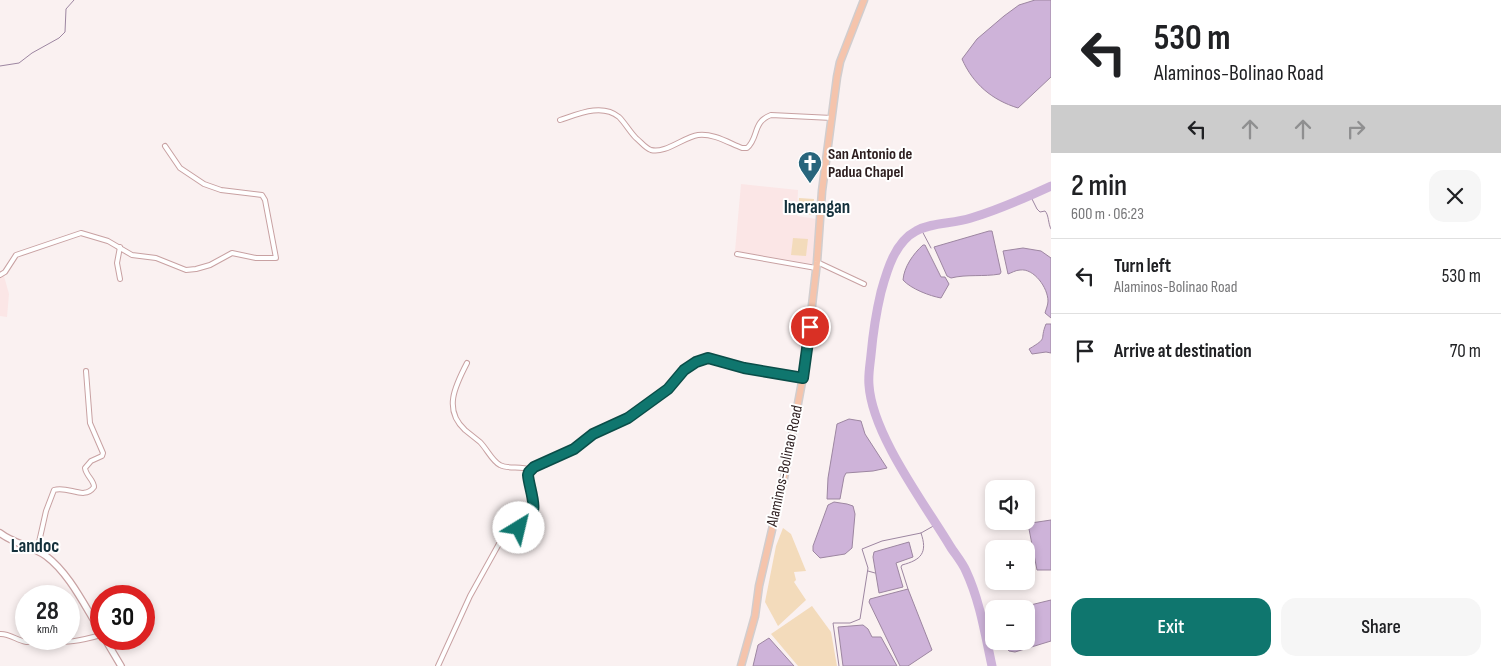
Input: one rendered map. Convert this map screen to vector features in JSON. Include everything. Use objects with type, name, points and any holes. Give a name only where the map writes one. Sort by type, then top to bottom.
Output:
[{"type":"main road","name":"Alaminos-Bolinao Road","points":[[741,666],[755,616],[803,378],[816,265],[822,191],[840,62],[864,0]]},
{"type":"street","points":[[560,120],[591,110],[608,112],[619,118],[645,146],[654,151],[666,149],[677,142],[696,135],[716,137],[742,148],[747,148],[752,143],[760,122],[771,115],[832,118]]},
{"type":"street","points":[[0,275],[5,272],[16,255],[78,234],[108,240],[132,254],[156,258],[187,270],[210,265],[232,253],[256,258],[276,257],[265,200],[262,195],[222,190],[208,186],[180,168],[165,146]]},
{"type":"street","points":[[120,247],[117,263],[120,279]]},
{"type":"street","points":[[737,254],[816,265],[864,284]]},
{"type":"street","points":[[467,364],[452,398],[453,413],[460,425],[478,440],[498,464],[530,470],[574,449],[593,434],[628,418],[668,389],[684,370],[702,360],[708,358],[744,368],[803,378]]},
{"type":"street","points":[[37,551],[46,511],[53,493],[59,488],[82,493],[92,490],[94,484],[87,475],[85,468],[91,461],[103,454],[90,423],[86,371]]},
{"type":"street","points":[[438,666],[470,596],[500,542],[506,535],[531,519],[533,510],[529,482],[530,470]]},
{"type":"street","points":[[0,533],[9,540],[37,551],[50,560],[63,574],[90,617]]},
{"type":"street","points":[[0,634],[8,634],[15,637]]},
{"type":"street","points":[[112,650],[121,666]]},
{"type":"shaded area","points":[[1035,0],[1051,0],[1051,77],[1018,108],[992,96],[984,90],[966,68],[962,59],[977,39],[1004,16],[1019,5]]},
{"type":"shaded area","points":[[741,184],[798,190],[797,216],[817,219],[813,264],[735,251]]},
{"type":"shaded area","points":[[799,198],[814,199],[813,215],[798,213]]},
{"type":"shaded area","points":[[992,231],[1000,274],[951,278],[947,276],[934,247]]},
{"type":"shaded area","points":[[793,238],[808,239],[806,256],[791,255]]},
{"type":"shaded area","points":[[925,245],[941,277],[945,277],[949,284],[941,298],[921,292],[903,280],[905,270],[910,261]]},
{"type":"shaded area","points":[[1023,248],[1041,251],[1051,258],[1051,318],[1045,313],[1048,301],[1046,290],[1039,280],[1025,270],[1018,270],[1008,274],[1003,251]]},
{"type":"shaded area","points":[[4,276],[9,294],[7,317],[0,316],[0,279]]},
{"type":"shaded area","points":[[1046,324],[1051,324],[1051,353],[1032,354],[1029,349],[1041,340]]},
{"type":"shaded area","points":[[849,419],[861,421],[865,434],[887,468],[846,473],[840,499],[827,499],[828,478],[837,424]]},
{"type":"shaded area","points":[[834,502],[853,506],[855,514],[852,548],[845,554],[820,558],[813,551],[813,546],[828,505]]},
{"type":"shaded area","points":[[1051,520],[1051,570],[1037,570],[1035,540],[1031,540],[1029,530],[1035,530],[1035,522]]},
{"type":"shaded area","points":[[783,528],[791,534],[806,571],[794,572],[796,580],[794,582],[806,600],[778,626],[765,602],[776,546]]},
{"type":"shaded area","points":[[909,542],[913,557],[896,563],[903,587],[879,593],[873,557],[874,552]]},
{"type":"shaded area","points":[[908,589],[932,650],[908,666],[900,666],[869,602],[870,599]]},
{"type":"shaded area","points":[[1051,600],[1051,641],[1035,646],[1035,604]]},
{"type":"shaded area","points":[[812,606],[831,632],[837,666],[798,666],[771,634]]},
{"type":"shaded area","points":[[863,625],[868,629],[872,637],[881,637],[897,666],[843,666],[838,627]]},
{"type":"shaded area","points":[[769,638],[794,666],[753,666],[758,645]]},
{"type":"shaded area","points":[[1008,650],[1022,650],[1015,652]]},
{"type":"waterway","points":[[0,66],[19,63],[32,53],[59,38],[65,32],[66,9],[74,0]]},
{"type":"waterway","points":[[992,666],[979,606],[963,564],[901,468],[879,425],[872,404],[869,385],[873,339],[879,300],[886,275],[897,249],[909,236],[922,228],[964,220],[991,211],[1051,186]]},
{"type":"waterway","points":[[1030,195],[1037,209],[1040,212],[1045,211],[1051,229]]},
{"type":"waterway","points":[[921,229],[931,248]]},
{"type":"waterway","points":[[839,666],[833,623],[850,623],[860,619],[868,568],[862,549],[882,541],[921,533],[937,524]]},
{"type":"waterway","points":[[908,589],[901,567],[914,561],[921,555],[924,546],[921,533]]},
{"type":"waterway","points":[[868,571],[875,573]]},
{"type":"place","name":"San Antonio de Padua Chapel","points":[[810,184]]},
{"type":"district","name":"Inerangan","points":[[817,207]]},
{"type":"district","name":"Landoc","points":[[35,546]]},
{"type":"route","points":[[519,528],[528,522],[532,515],[533,505],[528,475],[534,467],[580,446],[593,434],[628,418],[668,389],[684,370],[708,358],[744,368],[803,378],[810,327]]}]
